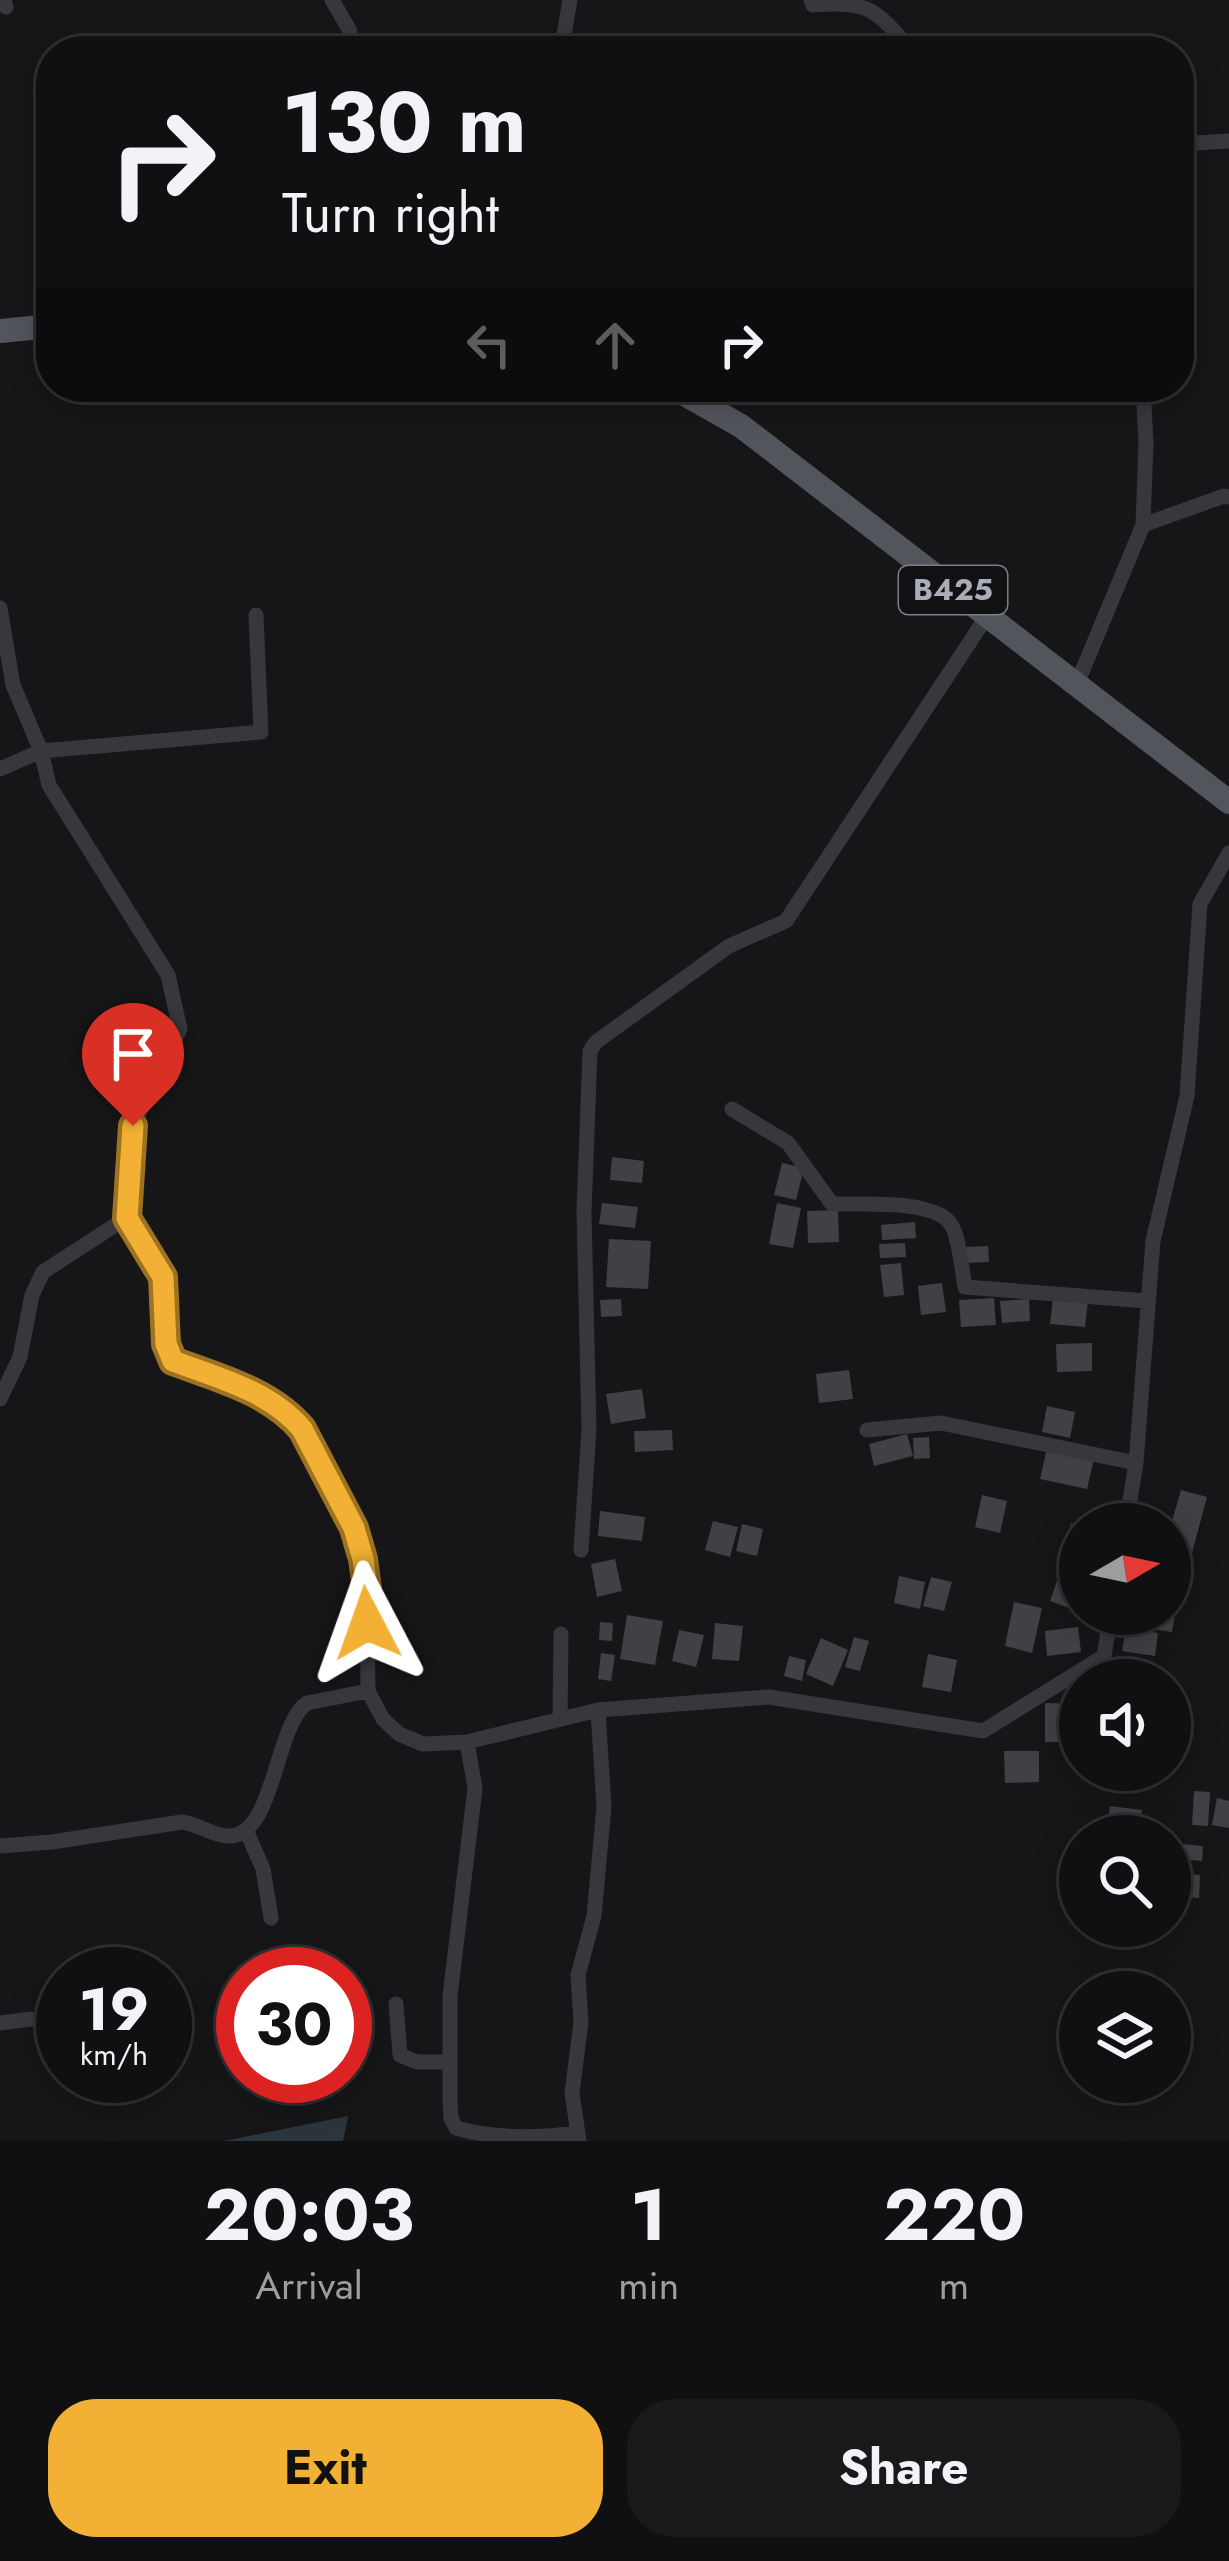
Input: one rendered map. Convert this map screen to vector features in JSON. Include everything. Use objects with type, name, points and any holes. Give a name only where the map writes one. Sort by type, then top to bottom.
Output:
[{"type":"main road","points":[[0,331],[36,327]]},
{"type":"main road","name":"B425","points":[[699,402],[741,426],[1229,802]]},
{"type":"street","points":[[332,0],[350,31]]},
{"type":"street","points":[[564,36],[570,0]]},
{"type":"street","points":[[811,0],[813,4],[849,2],[874,10],[898,36]]},
{"type":"street","points":[[1194,143],[1229,141]]},
{"type":"street","points":[[1076,686],[1143,525],[1144,402]]},
{"type":"street","points":[[1143,525],[1229,497]]},
{"type":"street","points":[[0,608],[13,685],[41,751],[49,785],[168,975],[179,1029],[133,1126],[127,1218],[163,1277],[166,1344],[173,1361],[254,1393],[291,1416],[302,1429],[354,1528],[367,1589],[368,1691],[383,1718],[399,1734],[423,1744],[467,1742],[598,1710],[769,1697],[983,1731],[1104,1656],[1108,1635]]},
{"type":"street","points":[[0,769],[41,751],[261,732],[256,616]]},
{"type":"street","points":[[580,1550],[589,1430],[584,1211],[590,1052],[596,1042],[729,946],[786,921],[987,616]]},
{"type":"street","points":[[1129,1503],[1154,1241],[1186,1096],[1200,904],[1229,853]]},
{"type":"street","points":[[732,1109],[788,1143],[832,1204],[915,1207],[946,1218],[953,1226],[965,1287],[1147,1301]]},
{"type":"street","points":[[0,1399],[20,1357],[32,1295],[43,1272],[127,1218]]},
{"type":"street","points":[[867,1430],[941,1424],[1136,1463]]},
{"type":"street","points":[[560,1719],[561,1634]]},
{"type":"street","points":[[0,1846],[182,1822],[232,1837],[246,1830],[264,1805],[299,1708],[307,1702],[368,1691]]},
{"type":"street","points":[[467,1742],[475,1788],[450,1996],[451,2118],[456,2128],[474,2133],[579,2137],[572,2092],[581,2022],[578,1975],[594,1916],[604,1808],[598,1710]]},
{"type":"street","points":[[246,1830],[263,1869],[271,1918]]},
{"type":"street","points":[[396,2004],[400,2055],[417,2062],[448,2062]]},
{"type":"street","points":[[0,2023],[32,2020]]},
{"type":"shaded area","points":[[348,2116],[343,2141],[224,2141]]},
{"type":"building","points":[[612,1157],[644,1161],[642,1183],[610,1180]]},
{"type":"building","points":[[782,1163],[804,1168],[796,1200],[774,1195]]},
{"type":"building","points":[[602,1203],[638,1207],[635,1228],[599,1224]]},
{"type":"building","points":[[777,1203],[801,1208],[793,1248],[769,1244]]},
{"type":"building","points":[[838,1210],[839,1242],[808,1243],[807,1211]]},
{"type":"building","points":[[915,1222],[916,1238],[882,1240],[881,1225]]},
{"type":"building","points":[[609,1239],[651,1241],[648,1289],[606,1287]]},
{"type":"building","points":[[905,1243],[906,1257],[880,1258],[879,1244]]},
{"type":"building","points":[[988,1246],[989,1262],[964,1263],[963,1247]]},
{"type":"building","points":[[901,1263],[904,1295],[884,1297],[880,1265]]},
{"type":"building","points":[[942,1283],[946,1312],[921,1315],[918,1286]]},
{"type":"building","points":[[994,1298],[996,1325],[961,1327],[959,1300]]},
{"type":"building","points":[[1053,1298],[1088,1302],[1085,1327],[1050,1324]]},
{"type":"building","points":[[621,1299],[622,1316],[601,1317],[600,1300]]},
{"type":"building","points":[[1029,1299],[1030,1321],[1002,1323],[1000,1301]]},
{"type":"building","points":[[1092,1343],[1092,1371],[1057,1372],[1056,1344]]},
{"type":"building","points":[[849,1370],[853,1399],[819,1403],[816,1374]]},
{"type":"building","points":[[642,1389],[646,1418],[611,1424],[606,1394]]},
{"type":"building","points":[[1047,1406],[1075,1412],[1070,1438],[1042,1432]]},
{"type":"building","points":[[672,1430],[673,1450],[635,1452],[634,1431]]},
{"type":"building","points":[[907,1434],[913,1456],[874,1466],[869,1444]]},
{"type":"building","points":[[929,1437],[930,1458],[914,1459],[913,1438]]},
{"type":"building","points":[[1047,1448],[1094,1458],[1087,1489],[1040,1479]]},
{"type":"building","points":[[1181,1490],[1207,1497],[1192,1553],[1191,1503],[1177,1503]]},
{"type":"building","points":[[982,1495],[1007,1501],[1000,1533],[975,1527]]},
{"type":"building","points":[[600,1511],[645,1517],[642,1541],[598,1536]]},
{"type":"building","points":[[713,1521],[738,1527],[730,1557],[705,1550]]},
{"type":"building","points":[[742,1524],[763,1529],[757,1556],[736,1551]]},
{"type":"building","points":[[615,1559],[622,1591],[597,1597],[591,1564]]},
{"type":"building","points":[[899,1576],[925,1582],[920,1609],[894,1603]]},
{"type":"building","points":[[931,1577],[952,1582],[944,1611],[923,1606]]},
{"type":"building","points":[[1057,1581],[1059,1582],[1059,1604],[1050,1601]]},
{"type":"building","points":[[1014,1602],[1042,1608],[1032,1653],[1005,1646]]},
{"type":"building","points":[[627,1615],[663,1621],[655,1665],[620,1659]]},
{"type":"building","points":[[600,1622],[613,1623],[612,1641],[599,1640]]},
{"type":"building","points":[[715,1623],[743,1626],[739,1661],[712,1659]]},
{"type":"building","points":[[679,1630],[704,1635],[696,1667],[672,1661]]},
{"type":"building","points":[[1045,1631],[1079,1635],[1081,1652],[1047,1656]]},
{"type":"building","points":[[1125,1635],[1158,1635],[1155,1656],[1122,1651]]},
{"type":"building","points":[[854,1637],[869,1641],[860,1671],[845,1667]]},
{"type":"building","points":[[821,1638],[848,1650],[833,1686],[806,1674]]},
{"type":"building","points":[[601,1653],[615,1655],[611,1681],[598,1679]]},
{"type":"building","points":[[928,1654],[957,1660],[951,1692],[922,1687]]},
{"type":"building","points":[[789,1656],[806,1660],[802,1681],[784,1676]]},
{"type":"building","points":[[1045,1703],[1059,1703],[1059,1742],[1045,1742]]},
{"type":"building","points":[[1004,1751],[1039,1751],[1039,1782],[1005,1783]]},
{"type":"building","points":[[1194,1791],[1210,1792],[1208,1826],[1192,1825]]},
{"type":"building","points":[[1217,1798],[1229,1801],[1229,1828],[1212,1825]]},
{"type":"building","points":[[1110,1806],[1142,1810],[1141,1815],[1109,1815]]},
{"type":"building","points":[[1191,1845],[1203,1846],[1202,1861],[1191,1860]]},
{"type":"building","points":[[1191,1875],[1200,1875],[1199,1898],[1191,1897]]},
{"type":"route","points":[[133,1126],[127,1218],[163,1277],[166,1344],[173,1361],[254,1393],[291,1416],[302,1429],[354,1528],[363,1559],[367,1623]]}]
